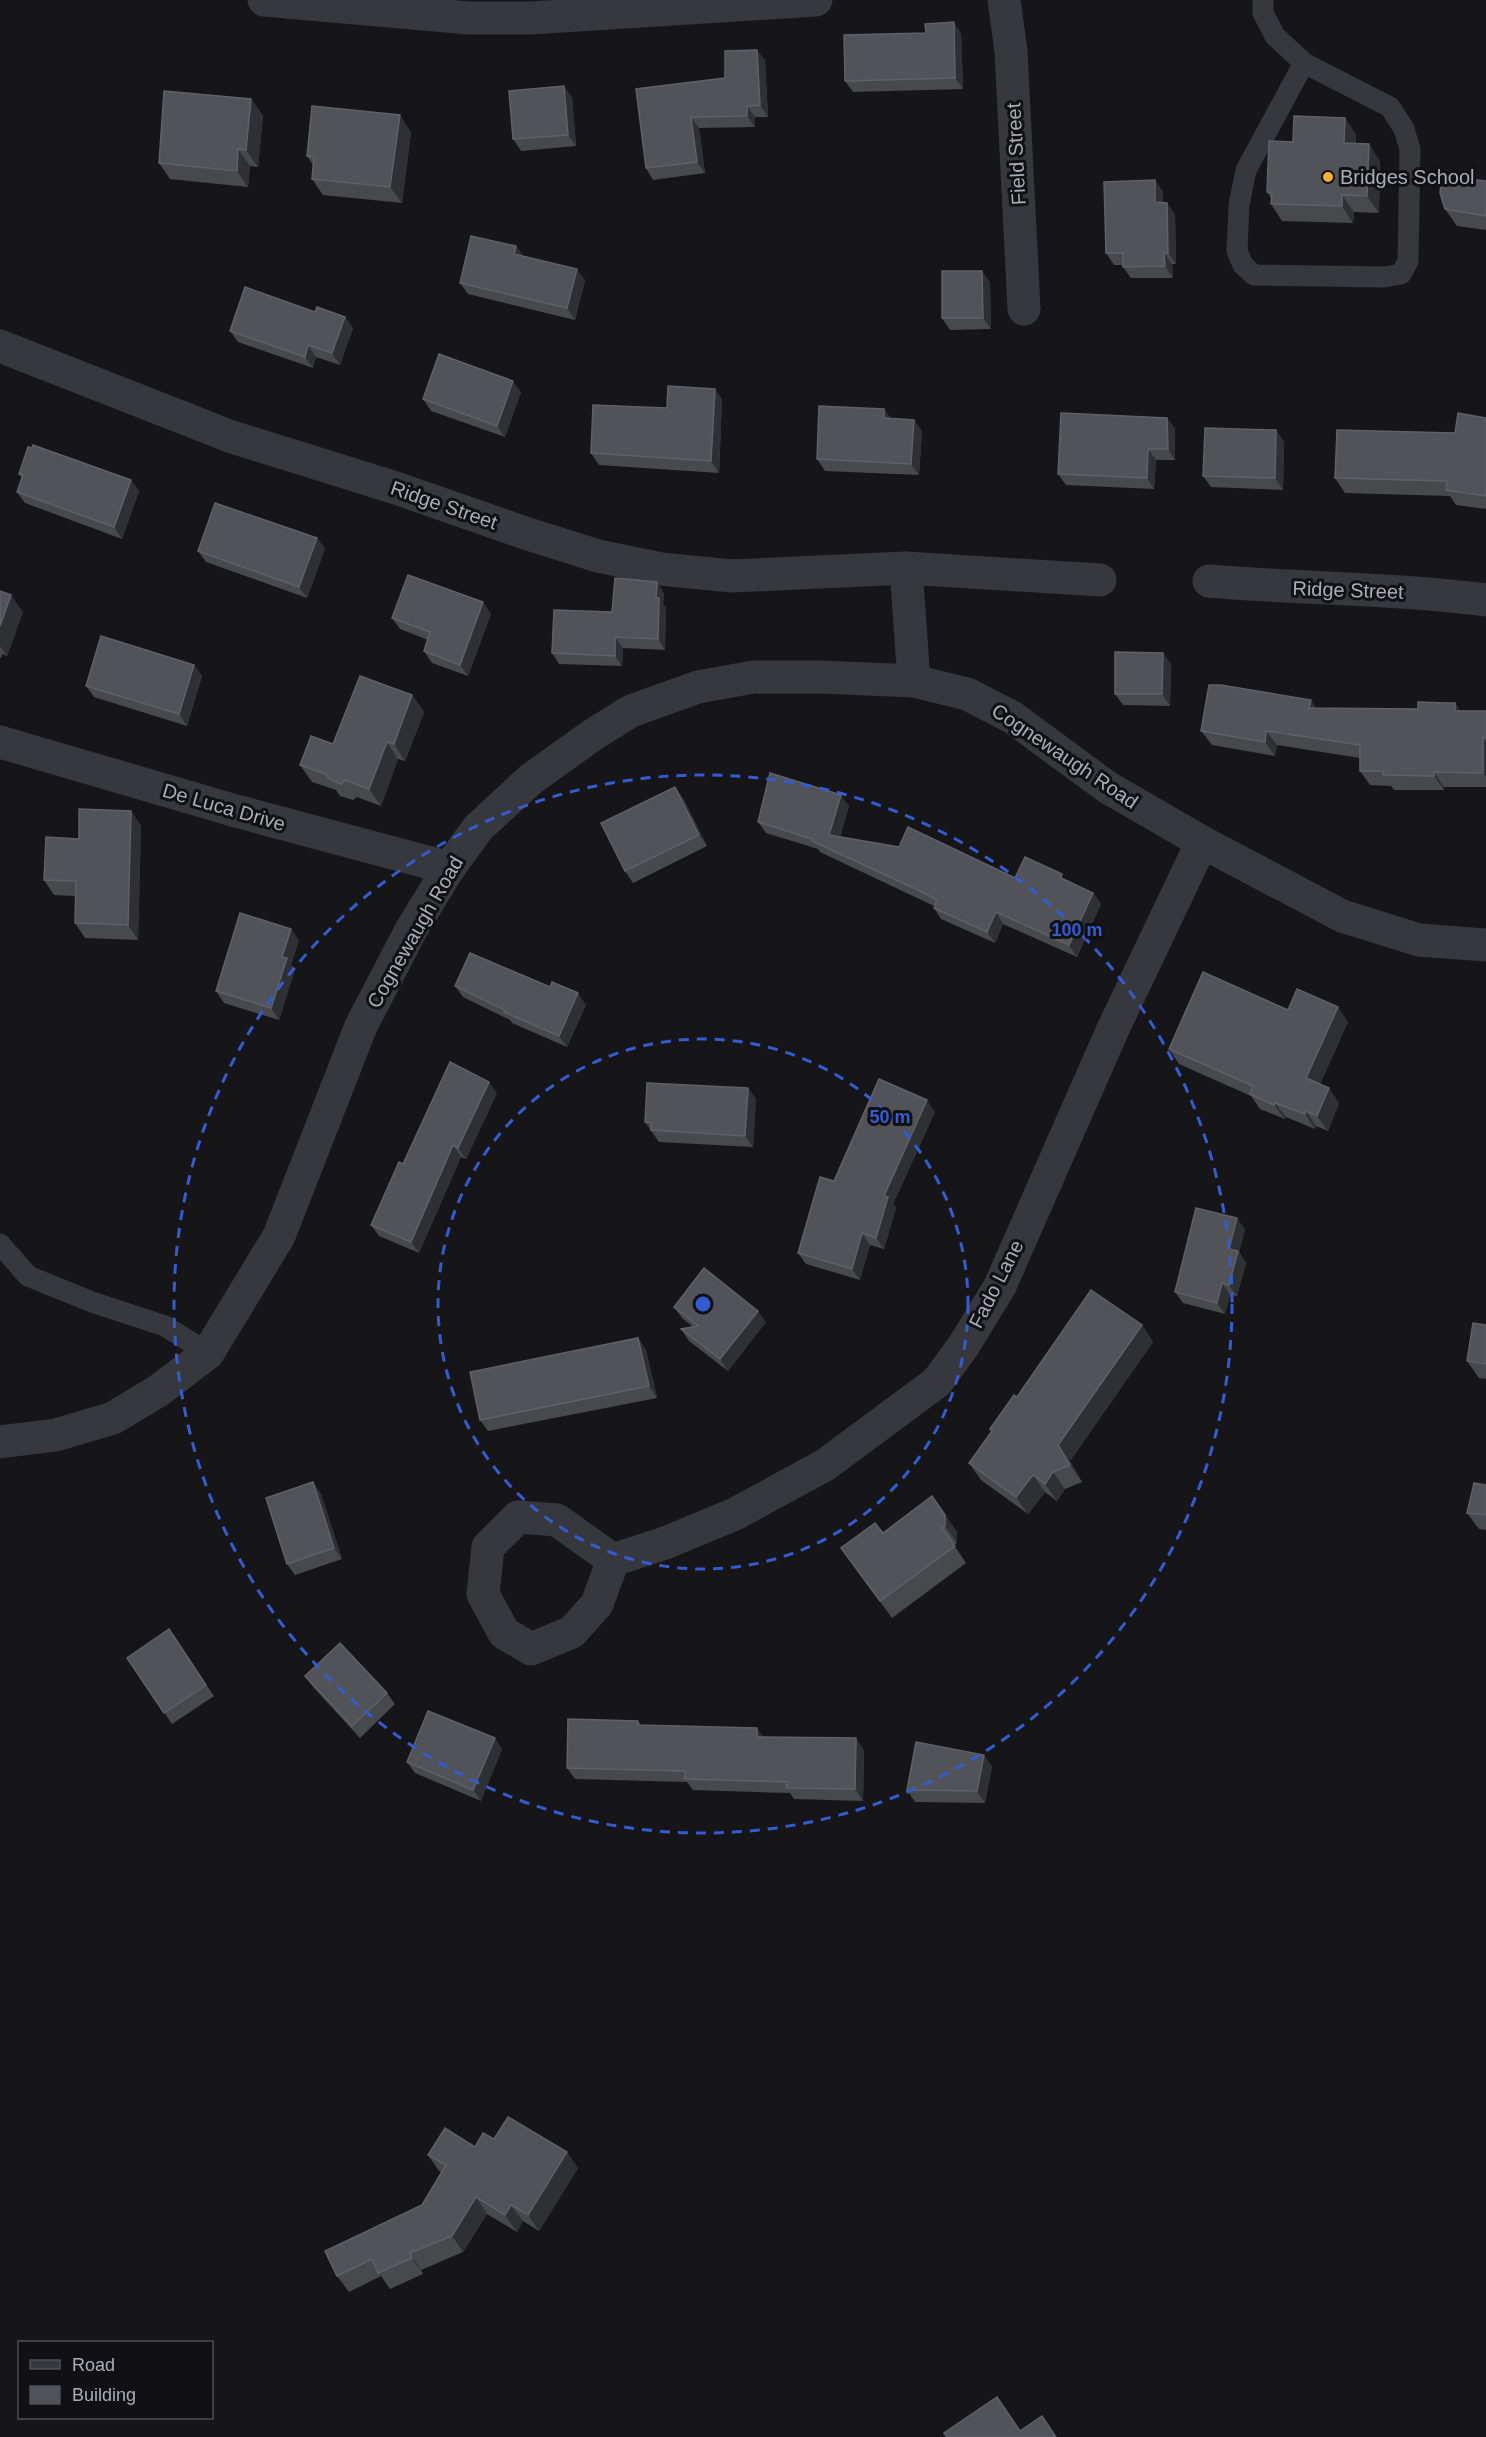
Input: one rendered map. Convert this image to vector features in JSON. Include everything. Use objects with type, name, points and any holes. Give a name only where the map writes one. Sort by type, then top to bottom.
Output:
[{"type":"street","points":[[264,0],[470,18],[531,18],[816,0]]},
{"type":"street","name":"Field Street","points":[[1004,0],[1011,51],[1024,309]]},
{"type":"street","name":"Ridge Street","points":[[0,346],[232,437],[396,488],[598,556],[662,569],[732,576],[906,568],[1100,580]]},
{"type":"street","points":[[906,568],[914,681]]},
{"type":"street","name":"Ridge Street","points":[[1209,581],[1278,587],[1430,592],[1486,600]]},
{"type":"street","name":"Cognewaugh Road","points":[[0,1442],[56,1436],[113,1418],[158,1391],[208,1353],[279,1236],[361,1026],[411,930],[449,868],[478,828],[531,779],[594,734],[632,711],[698,687],[753,677],[914,681],[967,694],[1012,717],[1107,787],[1202,842],[1342,916],[1419,939],[1486,945]]},
{"type":"street","name":"De Luca Drive","points":[[0,742],[236,811],[449,868]]},
{"type":"street","name":"Fado Lane","points":[[613,1560],[665,1543],[735,1514],[825,1465],[937,1382],[964,1345],[1000,1286],[1113,1029],[1202,842]]},
{"type":"lane","points":[[1263,0],[1263,13],[1275,36],[1304,63],[1390,107],[1404,129],[1410,149],[1408,261],[1401,274],[1384,277],[1254,275],[1243,265],[1237,251],[1239,205],[1246,170],[1304,63]]},
{"type":"lane","points":[[0,1244],[28,1276],[92,1302],[165,1326],[208,1353]]},
{"type":"building","points":[[954,22],[955,78],[845,81],[844,35],[926,33],[925,24]]},
{"type":"building","points":[[757,50],[760,105],[747,106],[747,116],[691,117],[697,162],[646,168],[636,89],[725,78],[725,51]]},
{"type":"building","points":[[564,86],[568,135],[513,139],[509,91]]},
{"type":"building","points":[[164,91],[251,99],[246,150],[238,149],[237,171],[159,163]]},
{"type":"building","points":[[312,106],[400,115],[390,187],[312,179],[314,157],[307,156]]},
{"type":"building","points":[[1294,116],[1345,118],[1344,143],[1369,144],[1367,196],[1342,195],[1342,206],[1271,204],[1272,193],[1267,192],[1269,141],[1293,142]]},
{"type":"building","points":[[1442,176],[1486,181],[1486,216],[1445,209],[1440,193]]},
{"type":"building","points":[[1155,180],[1155,202],[1167,203],[1168,253],[1164,253],[1165,266],[1123,267],[1123,253],[1106,253],[1104,182]]},
{"type":"building","points":[[471,236],[516,246],[514,254],[577,269],[567,308],[460,283]]},
{"type":"building","points":[[942,271],[982,271],[983,318],[942,318]]},
{"type":"building","points":[[245,287],[315,312],[317,307],[345,317],[332,353],[308,345],[305,357],[230,331]]},
{"type":"building","points":[[439,354],[513,381],[497,426],[423,399]]},
{"type":"building","points":[[668,386],[715,389],[711,461],[591,453],[593,405],[667,408]]},
{"type":"building","points":[[819,406],[884,409],[884,418],[914,420],[911,464],[817,459]]},
{"type":"building","points":[[1061,413],[1167,418],[1168,449],[1148,449],[1147,478],[1058,474]]},
{"type":"building","points":[[1458,413],[1486,418],[1486,496],[1446,490],[1447,481],[1335,478],[1337,430],[1455,433]]},
{"type":"building","points":[[1205,428],[1276,430],[1275,478],[1203,476]]},
{"type":"building","points":[[33,445],[131,480],[114,527],[17,492],[23,475],[19,474],[28,447],[32,448]]},
{"type":"building","points":[[215,503],[317,538],[299,587],[198,551]]},
{"type":"building","points":[[408,575],[483,602],[460,665],[424,651],[430,632],[392,618]]},
{"type":"building","points":[[615,578],[657,582],[658,639],[615,637],[615,656],[552,653],[554,610],[612,612]]},
{"type":"building","points":[[0,591],[11,595],[0,626]]},
{"type":"building","points":[[101,636],[194,665],[179,714],[86,686]]},
{"type":"building","points":[[1115,652],[1163,653],[1162,694],[1115,694]]},
{"type":"building","points":[[360,676],[412,695],[394,744],[387,742],[369,789],[345,780],[341,784],[329,779],[326,774],[300,765],[311,736],[333,744]]},
{"type":"building","points":[[1209,685],[1311,700],[1309,708],[1418,709],[1418,702],[1455,703],[1455,711],[1486,711],[1483,773],[1434,772],[1434,776],[1383,775],[1383,771],[1360,771],[1360,745],[1266,731],[1265,742],[1201,731]]},
{"type":"building","points":[[770,773],[841,795],[829,835],[899,847],[908,827],[1015,878],[1025,857],[1062,874],[1061,878],[1093,893],[1069,945],[996,912],[987,932],[934,908],[937,900],[812,839],[758,822]]},
{"type":"building","points":[[675,787],[699,835],[625,871],[601,823]]},
{"type":"building","points":[[79,809],[131,811],[128,925],[75,923],[76,881],[44,880],[46,837],[79,839]]},
{"type":"building","points":[[240,913],[291,929],[282,957],[287,958],[271,1008],[216,991]]},
{"type":"building","points":[[470,953],[550,987],[552,982],[578,993],[559,1036],[504,1012],[505,1010],[455,986]]},
{"type":"building","points":[[1203,972],[1288,1010],[1297,989],[1338,1007],[1306,1078],[1329,1088],[1317,1116],[1275,1103],[1274,1105],[1250,1094],[1253,1086],[1169,1049]]},
{"type":"building","points":[[450,1062],[489,1082],[458,1148],[453,1145],[411,1242],[371,1225],[399,1162],[403,1164]]},
{"type":"building","points":[[879,1079],[927,1100],[884,1196],[888,1197],[876,1238],[862,1233],[852,1269],[798,1253],[820,1177],[834,1181]]},
{"type":"building","points":[[647,1083],[748,1088],[745,1136],[651,1130],[652,1123],[645,1122]]},
{"type":"building","points":[[1196,1208],[1237,1218],[1229,1249],[1238,1251],[1229,1285],[1222,1283],[1217,1303],[1175,1292]]},
{"type":"building","points":[[704,1268],[758,1311],[720,1359],[681,1329],[698,1326],[674,1307]]},
{"type":"building","points":[[1091,1290],[1142,1325],[1058,1445],[1070,1465],[1053,1472],[1045,1484],[1033,1475],[1016,1497],[969,1463],[992,1431],[990,1429],[1014,1395],[1017,1397]]},
{"type":"building","points":[[1473,1323],[1486,1325],[1486,1364],[1467,1361]]},
{"type":"building","points":[[638,1338],[649,1386],[480,1420],[470,1372]]},
{"type":"building","points":[[313,1482],[334,1548],[287,1564],[266,1498]]},
{"type":"building","points":[[1474,1483],[1486,1485],[1486,1515],[1467,1513]]},
{"type":"building","points":[[932,1496],[945,1515],[945,1526],[942,1528],[955,1546],[880,1601],[841,1548],[875,1523],[883,1533]]},
{"type":"building","points":[[169,1629],[206,1685],[164,1713],[127,1658]]},
{"type":"building","points":[[340,1643],[387,1693],[352,1726],[305,1676]]},
{"type":"building","points":[[428,1711],[495,1738],[473,1790],[407,1762]]},
{"type":"building","points":[[568,1719],[638,1721],[638,1725],[757,1728],[757,1737],[856,1738],[855,1789],[786,1788],[787,1782],[685,1779],[685,1771],[567,1768]]},
{"type":"building","points":[[916,1742],[984,1755],[977,1791],[907,1790]]},
{"type":"building","points":[[508,2117],[567,2152],[528,2215],[511,2205],[505,2215],[476,2197],[452,2236],[410,2253],[412,2258],[378,2273],[372,2259],[337,2276],[325,2251],[422,2205],[446,2165],[428,2155],[445,2128],[475,2147],[483,2133],[494,2139]]},
{"type":"building","points":[[997,2397],[1020,2431],[1042,2416],[1056,2437],[947,2437],[944,2433]]},
{"type":"place","name":"Bridges School","points":[[1328,177]]}]
